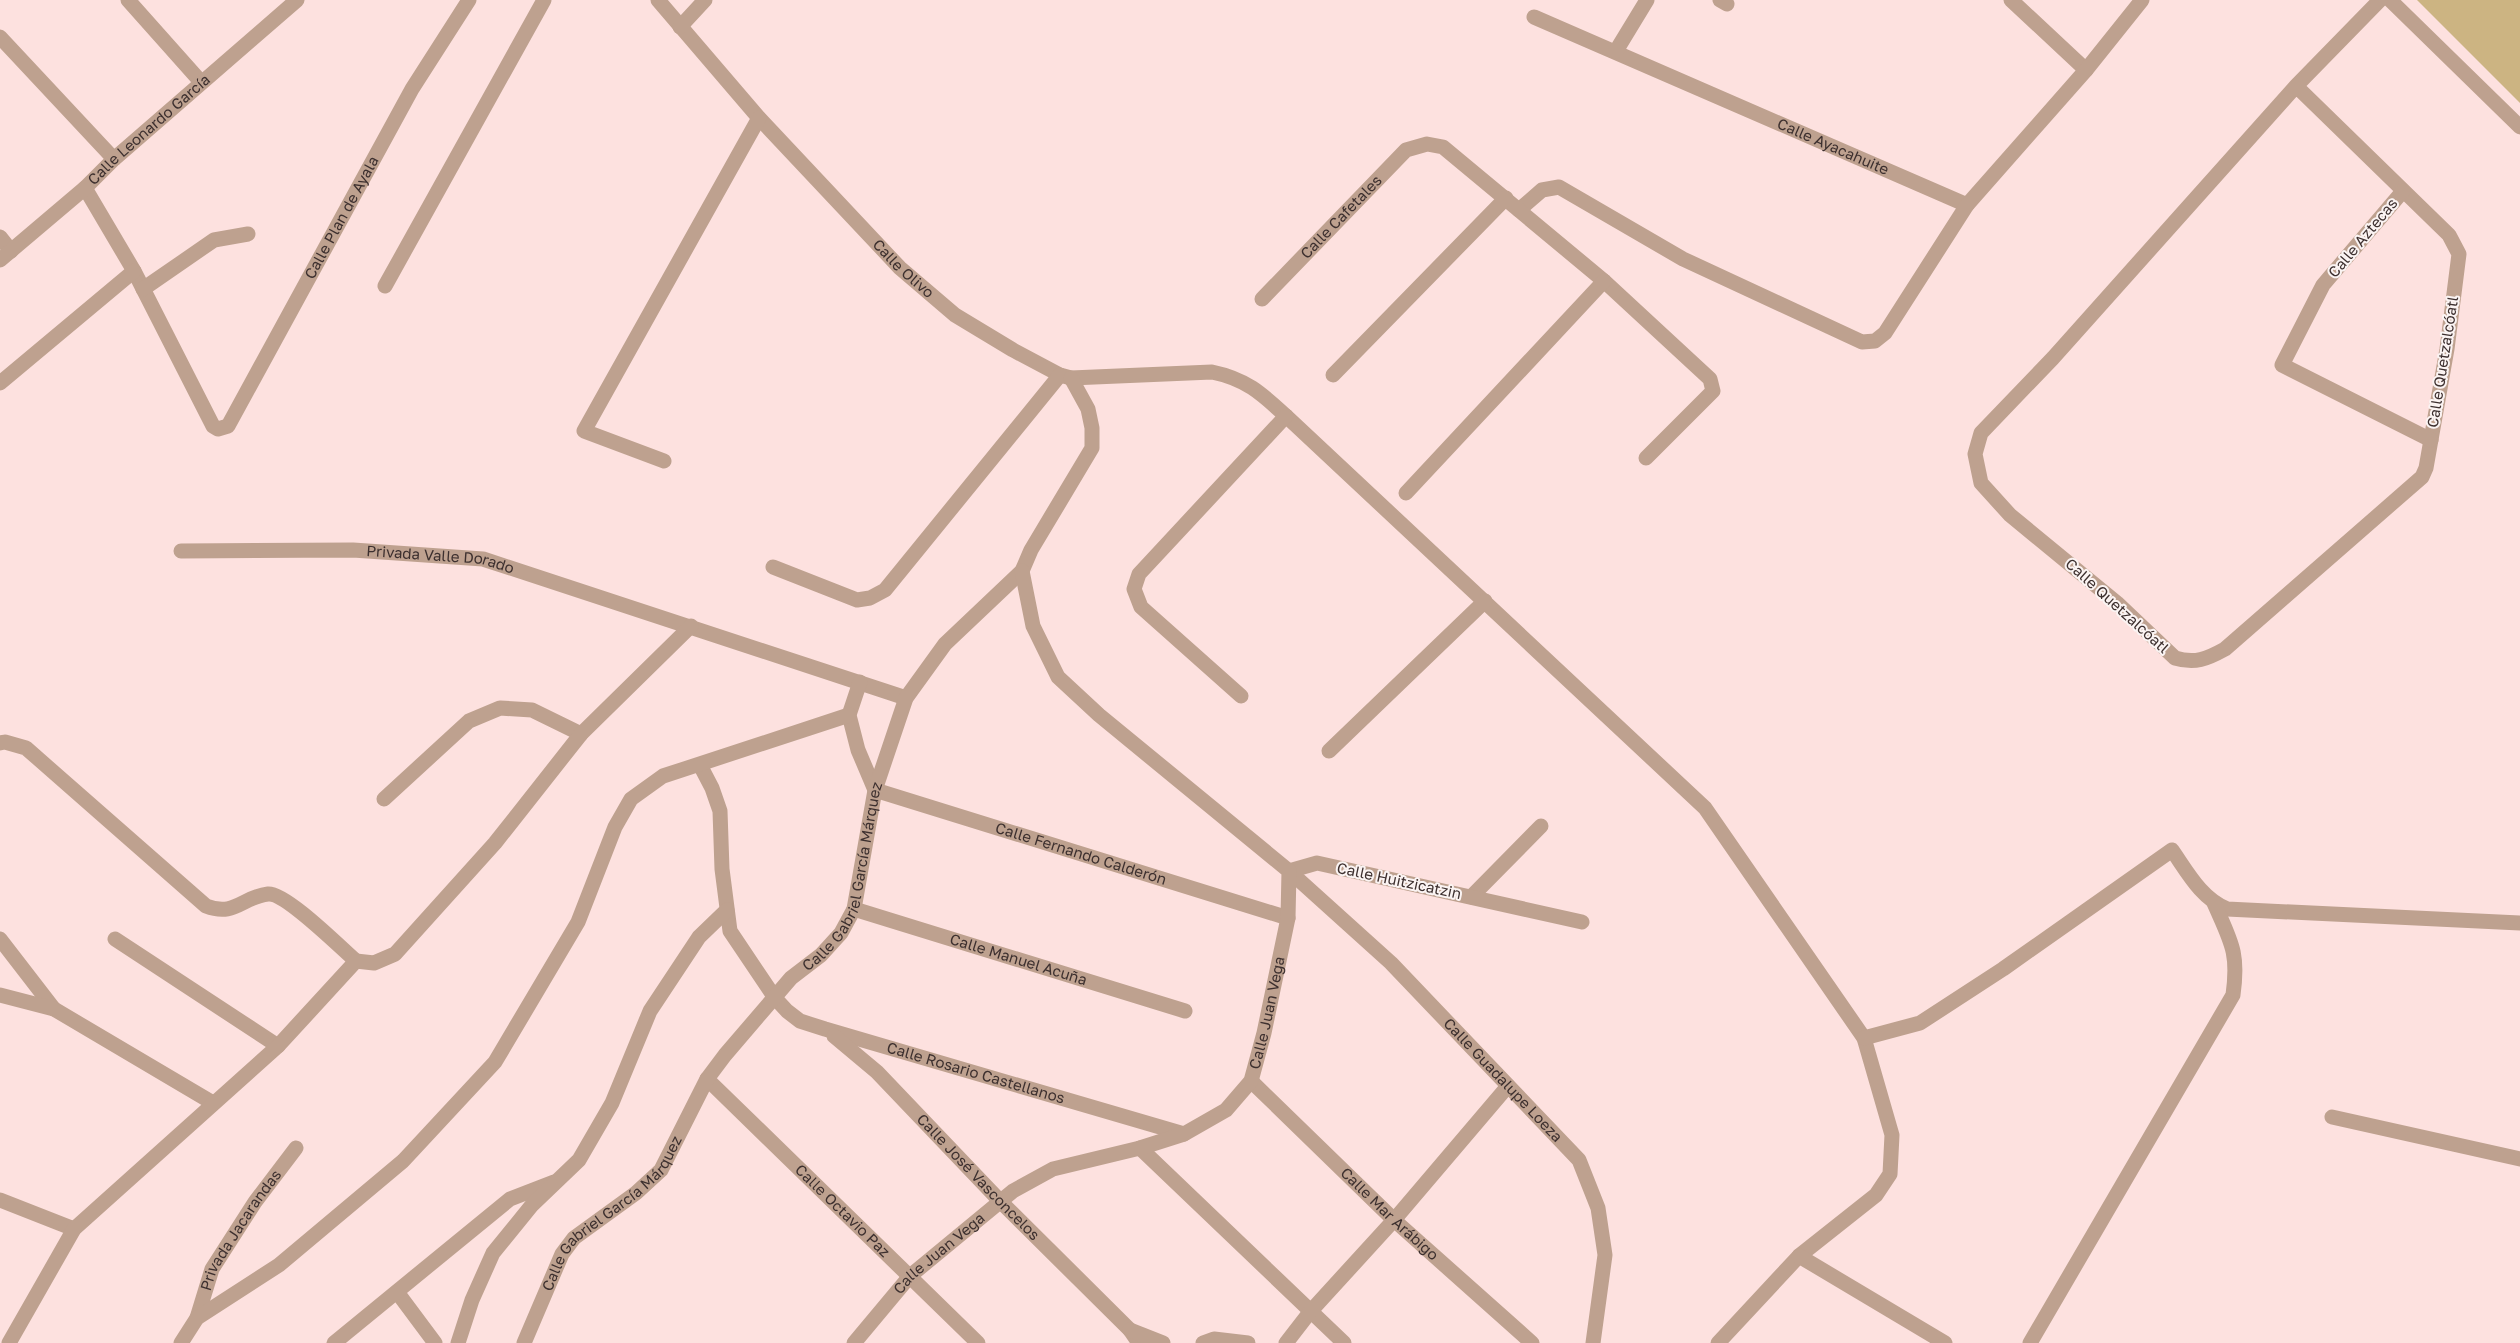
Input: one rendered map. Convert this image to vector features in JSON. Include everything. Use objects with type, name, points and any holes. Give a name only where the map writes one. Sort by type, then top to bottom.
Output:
[{"type":"street","points":[[128,0],[201,82]]},
{"type":"street","name":"Calle Leonardo García","points":[[6,255],[85,188],[114,159],[297,0]]},
{"type":"street","name":"Calle Plan de Ayala","points":[[143,289],[213,426],[218,429],[228,426],[412,89],[469,0]]},
{"type":"street","points":[[385,286],[544,0]]},
{"type":"street","name":"Calle Olivo","points":[[658,0],[759,118],[900,268],[955,314],[1066,376]]},
{"type":"street","points":[[680,28],[705,0]]},
{"type":"street","points":[[1616,51],[1646,0]]},
{"type":"street","points":[[2011,0],[2086,70]]},
{"type":"street","points":[[1519,210],[1542,190],[1559,187],[1683,259],[1862,342],[1875,341],[1885,333],[1967,205],[2086,70],[2142,0]]},
{"type":"street","name":"Calle Quetzalcóatl","points":[[2296,86],[2449,235],[2458,254],[2447,349],[2426,468],[2422,477],[2224,649],[2205,660],[2186,661],[2175,658],[2117,603],[2010,515],[1981,483],[1975,454],[1981,432],[2053,358],[2296,86],[2380,0]]},
{"type":"street","points":[[2390,0],[2520,127]]},
{"type":"street","name":"Calle Ayacahuite","points":[[1534,17],[1967,205]]},
{"type":"street","points":[[0,37],[114,159]]},
{"type":"street","points":[[664,461],[584,432],[759,118]]},
{"type":"street","name":"Calle Cafetales","points":[[1262,299],[1406,150],[1426,144],[1443,147],[1506,198]]},
{"type":"street","points":[[85,188],[143,289],[214,240],[248,234]]},
{"type":"street","name":"Calle Aztecas","points":[[2403,191],[2323,285],[2282,365],[2430,440]]},
{"type":"street","points":[[1333,375],[1506,198],[1604,282],[1710,379],[1713,384],[1713,391],[1646,458]]},
{"type":"street","points":[[0,237],[6,255]]},
{"type":"street","points":[[0,383],[134,271]]},
{"type":"street","points":[[1406,493],[1604,282]]},
{"type":"street","points":[[773,566],[857,600],[870,598],[885,590],[1066,376],[1212,372],[1232,376],[1251,385],[1705,808],[1864,1038],[1892,1135],[1890,1174],[1876,1195],[1800,1256],[1718,1343]]},
{"type":"street","name":"Calle Gabriel García Márquez","points":[[524,1343],[562,1254],[574,1238],[636,1193],[661,1170],[707,1079],[791,978],[821,955],[841,933],[854,909],[875,790],[906,698],[945,644],[1022,571],[1031,550],[1092,448],[1092,428],[1088,409],[1066,376]]},
{"type":"street","points":[[1241,696],[1141,607],[1134,590],[1139,574],[1286,416]]},
{"type":"street","name":"Privada Valle Dorado","points":[[181,551],[354,550],[483,559],[906,698]]},
{"type":"street","points":[[1022,571],[1033,626],[1058,678],[1098,716],[1289,871]]},
{"type":"street","points":[[1329,751],[1485,601]]},
{"type":"street","points":[[0,744],[5,742],[26,748],[206,906],[218,910],[232,909],[254,897],[270,894],[288,901],[356,961],[374,963],[395,954],[495,843],[581,734],[691,626]]},
{"type":"street","points":[[860,682],[850,715],[858,750],[875,790]]},
{"type":"street","points":[[384,799],[469,721],[500,708],[532,710],[581,734]]},
{"type":"street","points":[[180,1343],[197,1318],[279,1265],[404,1161],[495,1062],[578,922],[615,827],[631,799],[663,776],[850,715]]},
{"type":"street","name":"Calle Rosario Castellanos","points":[[700,765],[712,788],[720,811],[722,869],[730,930],[775,998],[800,1021],[1184,1134]]},
{"type":"street","name":"Calle Fernando Calderón","points":[[875,790],[1288,918]]},
{"type":"street","name":"Calle Huitzicatzin","points":[[1289,871],[1317,863],[1471,897],[1541,826]]},
{"type":"street","points":[[1864,1038],[1920,1023],[2004,969],[2172,850],[2202,892],[2214,903],[2227,909],[2520,922]]},
{"type":"street","name":"Calle Juan Vega","points":[[854,1343],[910,1276],[1013,1191],[1053,1170],[1140,1148],[1184,1134],[1226,1110],[1251,1081],[1274,990],[1288,918],[1289,871]]},
{"type":"street","name":"Calle Guadalupe Loeza","points":[[1289,871],[1391,963],[1579,1160],[1598,1208],[1605,1256],[1593,1343]]},
{"type":"street","points":[[1471,897],[1582,922]]},
{"type":"street","points":[[2030,1343],[2233,995],[2237,969],[2233,946],[2214,903]]},
{"type":"street","name":"Calle Manuel Acuña","points":[[854,909],[1185,1011]]},
{"type":"street","points":[[458,1343],[472,1300],[493,1252],[532,1205],[579,1160],[612,1103],[650,1011],[699,937],[727,910]]},
{"type":"street","points":[[0,939],[54,1009]]},
{"type":"street","points":[[115,939],[278,1046]]},
{"type":"street","points":[[9,1343],[74,1229],[278,1046],[356,961]]},
{"type":"street","points":[[0,995],[54,1009],[213,1103]]},
{"type":"street","name":"Calle José Vasconcelos","points":[[826,1029],[851,1048],[877,1072],[1001,1202],[1130,1330],[1139,1343]]},
{"type":"street","name":"Calle Octavio Paz","points":[[707,1079],[978,1343]]},
{"type":"street","name":"Calle Mar Arábigo","points":[[1251,1081],[1394,1220],[1532,1343]]},
{"type":"street","points":[[1286,1343],[1310,1312],[1394,1220],[1508,1086]]},
{"type":"street","points":[[2332,1117],[2520,1159]]},
{"type":"street","name":"Privada Jacarandas","points":[[197,1318],[212,1269],[256,1202],[296,1148]]},
{"type":"street","points":[[1140,1148],[1344,1343]]},
{"type":"street","points":[[334,1343],[510,1199],[558,1180]]},
{"type":"street","points":[[0,1200],[74,1229]]},
{"type":"street","points":[[1800,1256],[1945,1343]]},
{"type":"street","points":[[397,1292],[436,1343]]},
{"type":"street","name":"Calle José Vasconcelos","points":[[1130,1330],[1162,1343]]},
{"type":"street","points":[[1203,1343],[1214,1339],[1248,1343]]},
{"type":"shaded area","points":[[2417,0],[2520,0],[2520,103]]}]
